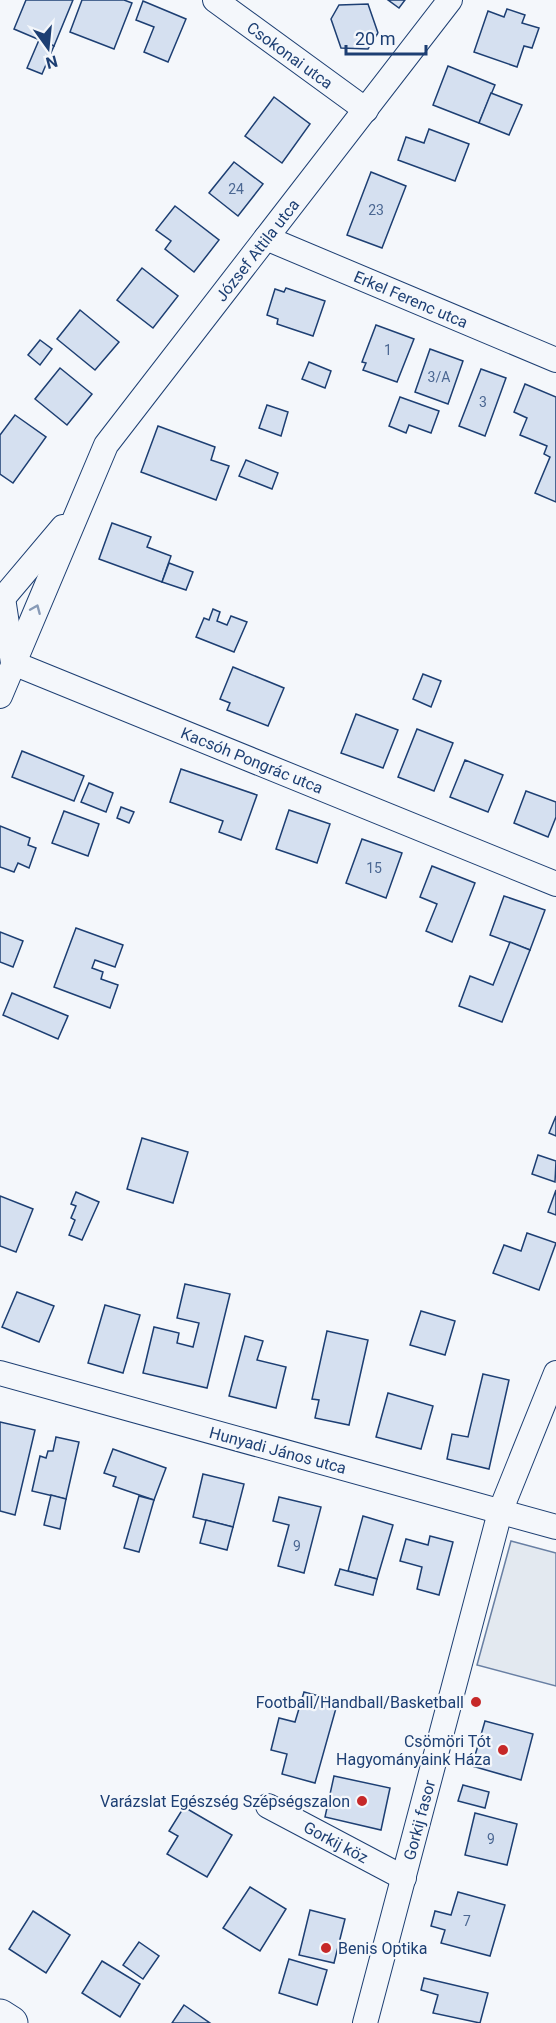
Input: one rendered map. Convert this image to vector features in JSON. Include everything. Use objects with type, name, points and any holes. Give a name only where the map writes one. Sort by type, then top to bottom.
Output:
[{"type":"street","name":"Csokonai utca","points":[[215,0],[366,110]]},
{"type":"street","name":"József Attila utca","points":[[0,696],[106,445],[450,0]]},
{"type":"street","name":"Erkel Ferenc utca","points":[[266,238],[556,360]]},
{"type":"street","name":"József Attila utca","points":[[2,597],[79,509]]},
{"type":"street","points":[[2,597],[13,663]]},
{"type":"street","name":"Kacsóh Pongrác utca","points":[[13,663],[556,884]]},
{"type":"street","name":"Hunyadi János utca","points":[[0,1373],[556,1527]]},
{"type":"street","name":"Gorkij fasor","points":[[365,2023],[500,1512],[556,1373]]},
{"type":"street","name":"Gorkij köz","points":[[268,1806],[404,1878]]},
{"type":"street","points":[[0,2016],[11,2023]]},
{"type":"shaded area","points":[[511,1541],[556,1553],[556,1686],[477,1665]]},
{"type":"building","points":[[26,0],[73,0],[54,46],[14,29]]},
{"type":"building","points":[[82,0],[124,0],[132,3],[114,49],[70,32]]},
{"type":"building","points":[[388,0],[405,0],[399,8]]},
{"type":"building","points":[[143,1],[186,19],[168,62],[144,52],[154,27],[136,20]]},
{"type":"building","points":[[368,4],[378,33],[368,49],[341,48],[331,19],[339,5]]},
{"type":"building","points":[[507,9],[525,15],[522,23],[539,28],[532,48],[524,46],[517,67],[474,52],[488,11],[504,17]]},
{"type":"building","points":[[39,40],[54,46],[42,74],[27,68]]},
{"type":"building","points":[[448,66],[495,85],[479,123],[433,105]]},
{"type":"building","points":[[491,93],[522,105],[509,135],[479,123]]},
{"type":"building","points":[[274,97],[310,124],[282,163],[245,136]]},
{"type":"building","points":[[429,129],[469,144],[455,181],[398,160],[406,137],[424,143]]},
{"type":"building","points":[[234,162],[263,184],[238,216],[209,193]]},
{"type":"building","points":[[371,172],[406,186],[382,248],[347,235]]},
{"type":"building","points":[[175,206],[219,240],[194,272],[165,249],[171,241],[156,230]]},
{"type":"building","points":[[142,268],[178,296],[153,328],[117,300]]},
{"type":"building","points":[[286,288],[325,301],[313,336],[277,324],[278,319],[267,315],[275,289],[284,292]]},
{"type":"building","points":[[80,310],[119,342],[95,370],[57,339]]},
{"type":"building","points":[[376,325],[414,339],[397,382],[363,370],[366,363],[362,362]]},
{"type":"building","points":[[40,340],[52,349],[40,365],[28,355]]},
{"type":"building","points":[[430,349],[463,361],[448,404],[415,392]]},
{"type":"building","points":[[309,362],[331,371],[325,388],[302,379]]},
{"type":"building","points":[[60,368],[92,394],[67,425],[35,399]]},
{"type":"building","points":[[481,369],[506,378],[485,436],[459,426]]},
{"type":"building","points":[[525,384],[556,397],[556,502],[535,493],[550,457],[544,454],[547,446],[520,435],[527,418],[514,412]]},
{"type":"building","points":[[400,397],[439,411],[431,433],[409,425],[406,433],[389,426]]},
{"type":"building","points":[[267,405],[288,412],[281,436],[259,428]]},
{"type":"building","points":[[15,415],[46,437],[13,483],[0,474],[0,435]]},
{"type":"building","points":[[158,426],[215,447],[211,460],[229,466],[216,500],[141,472]]},
{"type":"building","points":[[246,460],[278,473],[272,489],[239,476]]},
{"type":"building","points":[[112,523],[151,537],[147,547],[171,556],[162,582],[99,559]]},
{"type":"building","points":[[169,563],[193,572],[186,590],[162,582]]},
{"type":"building","points":[[213,609],[220,612],[217,621],[227,625],[231,616],[247,622],[234,652],[196,637],[204,618],[209,620]]},
{"type":"building","points":[[233,667],[284,688],[268,726],[227,710],[230,703],[220,699]]},
{"type":"building","points":[[423,674],[441,681],[431,707],[413,699]]},
{"type":"building","points":[[356,714],[398,730],[383,768],[341,753]]},
{"type":"building","points":[[417,729],[453,743],[434,791],[398,777]]},
{"type":"building","points":[[22,751],[84,776],[74,801],[12,777]]},
{"type":"building","points":[[465,760],[503,775],[488,812],[450,797]]},
{"type":"building","points":[[181,769],[257,795],[241,840],[219,832],[223,821],[170,802]]},
{"type":"building","points":[[89,783],[113,793],[106,812],[81,802]]},
{"type":"building","points":[[526,791],[556,802],[556,817],[548,837],[514,823]]},
{"type":"building","points":[[121,807],[134,812],[129,823],[117,818]]},
{"type":"building","points":[[289,810],[330,824],[317,863],[276,849]]},
{"type":"building","points":[[64,811],[99,824],[88,856],[52,843]]},
{"type":"building","points":[[0,826],[30,838],[28,845],[36,848],[29,868],[18,863],[14,872],[0,867]]},
{"type":"building","points":[[362,839],[402,853],[386,898],[346,883]]},
{"type":"building","points":[[432,866],[475,883],[452,942],[426,931],[437,904],[420,897]]},
{"type":"building","points":[[504,896],[545,910],[530,950],[490,935]]},
{"type":"building","points":[[76,928],[123,945],[115,967],[95,960],[92,968],[103,972],[101,979],[118,985],[110,1008],[54,987]]},
{"type":"building","points":[[0,932],[23,941],[13,967],[0,962]]},
{"type":"building","points":[[510,942],[530,950],[502,1022],[459,1006],[470,976],[493,985]]},
{"type":"building","points":[[12,993],[68,1016],[58,1039],[3,1015]]},
{"type":"building","points":[[556,1116],[556,1136],[549,1133]]},
{"type":"building","points":[[142,1138],[188,1152],[173,1203],[127,1189]]},
{"type":"building","points":[[538,1155],[556,1161],[555,1182],[532,1174]]},
{"type":"building","points":[[556,1190],[556,1215],[548,1212]]},
{"type":"building","points":[[76,1192],[99,1202],[82,1240],[69,1235],[75,1220],[71,1218],[76,1206],[71,1204]]},
{"type":"building","points":[[0,1196],[33,1209],[16,1252],[0,1246]]},
{"type":"building","points":[[527,1233],[556,1243],[539,1290],[493,1273],[504,1245],[521,1251]]},
{"type":"building","points":[[185,1284],[230,1294],[207,1388],[143,1373],[154,1327],[179,1333],[177,1343],[193,1347],[199,1323],[177,1318]]},
{"type":"building","points":[[17,1292],[54,1306],[39,1342],[2,1327]]},
{"type":"building","points":[[105,1305],[140,1315],[123,1373],[88,1363]]},
{"type":"building","points":[[421,1311],[455,1321],[445,1355],[410,1345]]},
{"type":"building","points":[[327,1331],[368,1340],[349,1425],[315,1418],[319,1400],[312,1399]]},
{"type":"building","points":[[245,1336],[263,1341],[257,1360],[286,1367],[276,1408],[229,1396]]},
{"type":"building","points":[[483,1374],[509,1380],[489,1469],[447,1459],[452,1434],[468,1437]]},
{"type":"building","points":[[388,1393],[433,1406],[421,1449],[376,1437]]},
{"type":"building","points":[[0,1422],[35,1430],[15,1515],[0,1511]]},
{"type":"building","points":[[56,1437],[79,1442],[66,1499],[32,1491],[40,1456],[46,1458],[48,1451],[53,1451]]},
{"type":"building","points":[[113,1449],[166,1468],[154,1500],[113,1486],[116,1477],[104,1473]]},
{"type":"building","points":[[203,1474],[244,1484],[233,1527],[193,1517]]},
{"type":"building","points":[[51,1495],[66,1499],[60,1529],[44,1525]]},
{"type":"building","points":[[139,1496],[154,1500],[139,1552],[124,1548]]},
{"type":"building","points":[[279,1497],[321,1507],[304,1573],[278,1566],[289,1525],[273,1521]]},
{"type":"building","points":[[363,1516],[393,1525],[377,1579],[348,1571]]},
{"type":"building","points":[[206,1520],[233,1527],[227,1550],[200,1543]]},
{"type":"building","points":[[430,1536],[453,1542],[439,1595],[417,1589],[422,1567],[400,1561],[406,1539],[428,1545]]},
{"type":"building","points":[[340,1569],[377,1579],[373,1595],[335,1585]]},
{"type":"building","points":[[304,1692],[338,1701],[315,1783],[282,1774],[287,1754],[271,1750],[279,1718],[295,1722]]},
{"type":"building","name":"Csömöri Tót Hagyományaink Háza","points":[[485,1721],[533,1734],[521,1780],[472,1766]]},
{"type":"building","points":[[334,1776],[390,1788],[381,1830],[325,1817]]},
{"type":"building","points":[[463,1785],[489,1792],[485,1808],[458,1801]]},
{"type":"building","points":[[184,1807],[232,1835],[207,1877],[167,1854],[178,1836],[169,1831]]},
{"type":"building","points":[[475,1813],[517,1824],[507,1865],[465,1855]]},
{"type":"building","points":[[250,1887],[286,1909],[260,1951],[223,1928]]},
{"type":"building","points":[[458,1892],[505,1905],[490,1956],[441,1943],[445,1930],[431,1926],[435,1911],[451,1915]]},
{"type":"building","points":[[310,1910],[345,1919],[334,1963],[299,1955]]},
{"type":"building","points":[[33,1911],[70,1935],[46,1973],[9,1949]]},
{"type":"building","points":[[139,1942],[159,1956],[143,1979],[123,1965]]},
{"type":"building","points":[[289,1959],[327,1970],[317,2005],[279,1993]]},
{"type":"building","points":[[102,1961],[140,1984],[120,2017],[82,1993]]},
{"type":"building","points":[[424,1978],[488,1993],[480,2023],[433,2013],[438,1995],[421,1990]]},
{"type":"building","points":[[184,2005],[210,2023],[172,2023]]},
{"type":"place","name":"Football/Handball/Basketball","points":[[476,1702]]},
{"type":"place","name":"Csömöri Tót Hagyományaink Háza","points":[[503,1750]]},
{"type":"place","name":"Varázslat Egészség Szépségszalon","points":[[362,1801]]},
{"type":"place","name":"Benis Optika","points":[[326,1948]]}]
